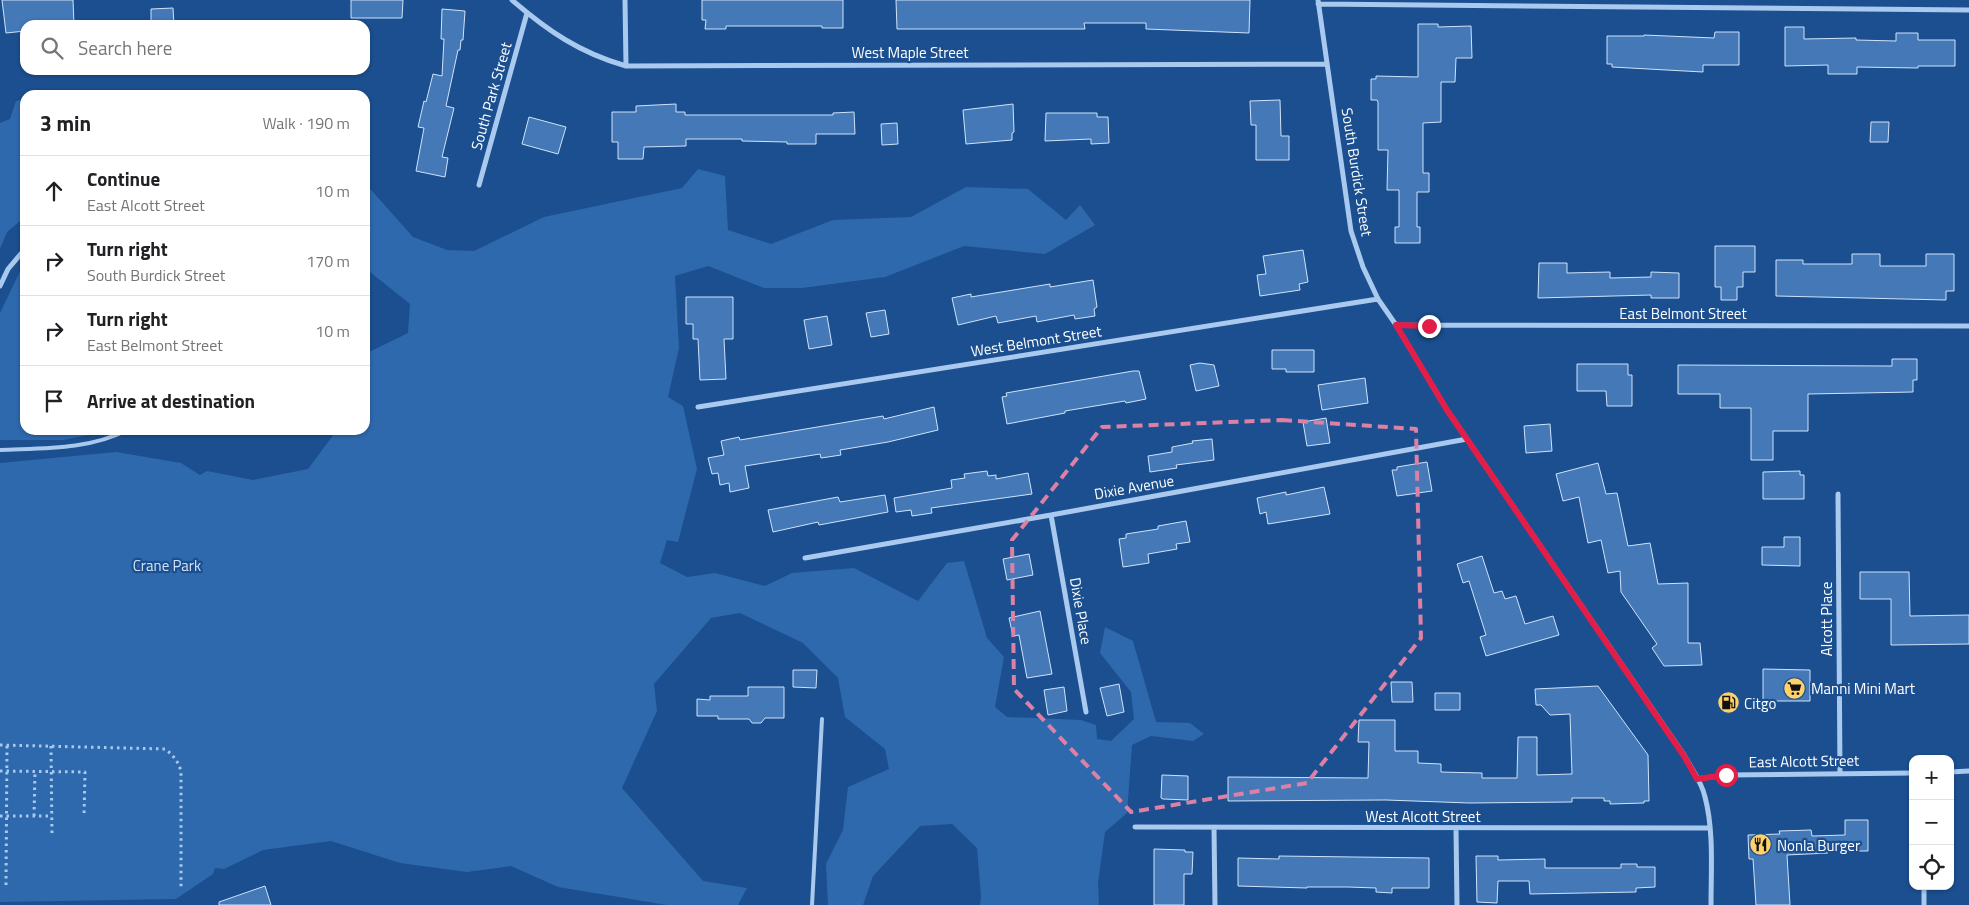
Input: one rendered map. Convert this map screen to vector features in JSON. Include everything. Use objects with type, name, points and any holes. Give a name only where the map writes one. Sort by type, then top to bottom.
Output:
[{"type":"street","name":"West Maple Street","points":[[512,0],[527,13],[581,50],[626,66],[1326,64]]},
{"type":"street","points":[[626,0],[626,66]]},
{"type":"street","points":[[1318,2],[1969,10]]},
{"type":"street","name":"South Burdick Street","points":[[1318,2],[1351,230],[1363,267],[1378,299],[1396,325],[1447,410],[1684,756],[1697,779],[1705,795],[1710,828],[1711,905]]},
{"type":"street","name":"South Park Street","points":[[479,185],[527,13]]},
{"type":"street","points":[[0,286],[8,269],[20,255]]},
{"type":"street","name":"West Belmont Street","points":[[698,407],[1378,299]]},
{"type":"street","name":"East Belmont Street","points":[[1396,325],[1969,326]]},
{"type":"street","name":"Dixie Avenue","points":[[805,558],[1051,515],[1467,438]]},
{"type":"street","name":"Alcott Place","points":[[1838,494],[1840,774]]},
{"type":"street","name":"Dixie Place","points":[[1051,515],[1086,712]]},
{"type":"street","points":[[1954,772],[1969,771]]},
{"type":"street","name":"East Alcott Street","points":[[1697,779],[1726,775],[1909,772]]},
{"type":"street","name":"West Alcott Street","points":[[1135,827],[1710,828]]},
{"type":"street","points":[[1214,828],[1215,905]]},
{"type":"street","points":[[1456,829],[1456,905]]},
{"type":"street","points":[[1924,890],[1924,905]]},
{"type":"lane","points":[[0,450],[64,447],[111,438],[117,435]]},
{"type":"lane","points":[[812,905],[822,719]]},
{"type":"path","points":[[0,745],[165,749],[170,752],[178,762],[181,771],[181,888]]},
{"type":"path","points":[[6,885],[7,745]]},
{"type":"path","points":[[51,746],[52,836]]},
{"type":"path","points":[[0,771],[85,772],[84,817]]},
{"type":"path","points":[[34,816],[35,771]]},
{"type":"path","points":[[0,816],[51,816]]},
{"type":"highlighted area","points":[[1282,420],[1416,429],[1421,638],[1307,783],[1131,812],[1014,689],[1012,540],[1102,427]]},
{"type":"green space","points":[[20,100],[20,221],[7,232],[0,249],[0,123],[10,119],[16,101]]},
{"type":"green space","name":"Crane Park","points":[[698,169],[725,176],[728,230],[771,244],[833,220],[911,217],[966,187],[1028,189],[1066,220],[1080,205],[1095,225],[1045,254],[964,246],[885,277],[802,288],[764,288],[708,266],[675,276],[679,348],[668,397],[683,406],[697,469],[678,542],[667,540],[660,563],[687,577],[715,573],[765,586],[792,573],[854,568],[918,601],[947,563],[964,561],[987,638],[1004,657],[995,707],[1007,717],[1081,720],[1096,725],[1097,739],[1111,741],[1134,719],[1131,692],[1100,653],[1105,627],[1133,641],[1156,722],[1190,723],[1204,734],[1193,741],[1151,736],[1132,745],[1127,813],[1105,832],[1098,883],[1099,905],[980,905],[977,848],[952,824],[920,826],[873,876],[863,905],[828,905],[826,864],[843,830],[848,787],[889,769],[885,749],[845,717],[838,678],[803,643],[740,613],[711,618],[654,684],[657,711],[622,788],[703,881],[747,888],[738,905],[667,905],[558,887],[511,866],[467,872],[400,863],[331,841],[263,850],[224,869],[215,868],[213,874],[176,899],[0,902],[0,463],[116,452],[181,463],[200,475],[207,471],[253,480],[308,469],[333,435],[370,435],[370,352],[408,333],[410,304],[370,272],[370,189],[413,237],[447,250],[474,251],[544,217],[682,188]]},
{"type":"green space","points":[[20,271],[20,435],[88,435],[63,440],[0,440],[0,313]]},
{"type":"building","points":[[2,0],[73,0],[74,20],[20,20],[20,32],[6,33]]},
{"type":"building","points":[[351,0],[403,0],[402,18],[351,18]]},
{"type":"building","points":[[702,0],[843,0],[843,28],[822,28],[822,26],[726,26],[726,29],[705,29],[706,20],[702,20]]},
{"type":"building","points":[[896,0],[1250,0],[1249,33],[1146,29],[1146,23],[1084,23],[1085,29],[897,29]]},
{"type":"building","points":[[173,8],[174,20],[151,20],[151,9]]},
{"type":"building","points":[[442,9],[465,11],[463,40],[461,40],[460,50],[458,50],[446,106],[454,108],[442,157],[448,158],[445,177],[416,171],[424,128],[418,127],[424,101],[426,102],[433,74],[442,76],[444,39],[441,39]]},
{"type":"building","points":[[1418,24],[1438,24],[1438,27],[1471,26],[1472,58],[1456,58],[1455,82],[1441,82],[1441,122],[1423,123],[1423,173],[1429,173],[1429,192],[1417,192],[1417,227],[1420,227],[1420,243],[1395,243],[1395,227],[1399,227],[1399,190],[1387,190],[1388,150],[1378,150],[1378,102],[1377,100],[1371,100],[1371,79],[1376,79],[1376,76],[1418,77]]},
{"type":"building","points":[[1785,27],[1804,27],[1804,39],[1856,38],[1856,40],[1896,41],[1896,33],[1918,33],[1918,40],[1955,40],[1955,66],[1918,66],[1918,68],[1857,67],[1857,74],[1828,74],[1828,65],[1785,66]]},
{"type":"building","points":[[1715,32],[1739,32],[1739,65],[1703,65],[1703,72],[1612,67],[1612,64],[1607,64],[1607,36],[1644,35],[1714,38]]},
{"type":"building","points":[[1280,100],[1281,136],[1289,136],[1289,160],[1256,160],[1256,125],[1251,125],[1250,101]]},
{"type":"building","points":[[676,104],[676,112],[685,112],[685,115],[833,115],[833,113],[854,112],[855,134],[816,134],[816,144],[742,141],[742,139],[686,139],[686,146],[644,147],[643,159],[618,159],[618,142],[612,142],[612,112],[636,112],[636,106]]},
{"type":"building","points":[[1013,104],[1014,132],[1012,133],[1012,140],[966,144],[963,110]]},
{"type":"building","points":[[1046,113],[1097,113],[1097,117],[1108,117],[1109,143],[1091,144],[1091,139],[1045,141]]},
{"type":"building","points":[[529,117],[566,127],[558,154],[522,144]]},
{"type":"building","points":[[1871,122],[1889,122],[1888,142],[1870,142]]},
{"type":"building","points":[[897,123],[898,144],[882,145],[881,124]]},
{"type":"building","points":[[1715,246],[1755,246],[1755,272],[1743,272],[1743,287],[1737,287],[1737,300],[1721,300],[1721,287],[1715,287]]},
{"type":"building","points":[[1303,250],[1308,282],[1299,284],[1300,290],[1260,296],[1257,275],[1266,274],[1263,256]]},
{"type":"building","points":[[1852,254],[1880,254],[1880,266],[1926,266],[1926,254],[1954,254],[1954,291],[1946,291],[1946,300],[1776,296],[1776,260],[1803,260],[1803,264],[1852,264]]},
{"type":"building","points":[[1539,263],[1567,263],[1567,273],[1610,272],[1610,278],[1651,277],[1651,272],[1679,273],[1679,298],[1651,298],[1651,295],[1538,298]]},
{"type":"building","points":[[1093,280],[1097,307],[1094,309],[1095,316],[1075,319],[1074,315],[1037,322],[1036,316],[998,323],[996,316],[958,325],[952,298],[971,294],[971,297],[1050,284],[1050,287]]},
{"type":"building","points":[[686,297],[733,297],[733,339],[724,339],[726,379],[700,380],[698,339],[693,339],[693,324],[686,324]]},
{"type":"building","points":[[885,310],[889,334],[871,337],[866,313]]},
{"type":"building","points":[[827,316],[832,345],[809,349],[804,320]]},
{"type":"building","points":[[1272,350],[1314,350],[1314,372],[1286,372],[1286,369],[1272,369]]},
{"type":"building","points":[[1892,359],[1917,359],[1917,380],[1913,380],[1913,392],[1808,394],[1808,431],[1773,431],[1773,460],[1751,460],[1751,408],[1720,408],[1720,394],[1678,394],[1678,365],[1892,366]]},
{"type":"building","points":[[1200,363],[1214,365],[1219,386],[1196,391],[1190,365]]},
{"type":"building","points":[[1577,364],[1628,364],[1628,375],[1632,375],[1632,406],[1607,406],[1606,391],[1577,391]]},
{"type":"building","points":[[1139,371],[1146,399],[1065,411],[1065,413],[1007,424],[1002,397],[1007,396],[1006,393]]},
{"type":"building","points":[[1365,378],[1368,403],[1322,410],[1318,385]]},
{"type":"building","points":[[934,407],[938,430],[888,442],[840,450],[841,455],[821,458],[820,454],[745,466],[749,488],[730,492],[729,483],[720,485],[718,473],[712,474],[708,458],[724,455],[721,441],[739,437],[740,440],[883,416],[884,419]]},
{"type":"building","points":[[1326,418],[1330,443],[1307,446],[1303,422]]},
{"type":"building","points":[[1550,424],[1552,451],[1526,453],[1524,426]]},
{"type":"building","points":[[1212,439],[1214,460],[1176,465],[1177,468],[1150,472],[1148,456],[1172,452],[1172,447],[1193,443],[1192,441]]},
{"type":"building","points":[[1427,462],[1432,491],[1397,496],[1392,470],[1397,470],[1397,467]]},
{"type":"building","points":[[1598,463],[1606,494],[1617,493],[1628,546],[1650,543],[1658,584],[1688,583],[1688,643],[1700,643],[1702,665],[1664,666],[1652,648],[1657,644],[1621,592],[1620,571],[1608,573],[1601,540],[1588,543],[1579,497],[1563,501],[1556,474]]},
{"type":"building","points":[[987,471],[988,476],[996,475],[996,479],[1028,473],[1032,494],[931,508],[932,513],[912,516],[911,510],[896,512],[894,498],[952,488],[951,480],[965,478],[964,474]]},
{"type":"building","points":[[1800,471],[1800,475],[1804,475],[1804,499],[1763,499],[1763,472]]},
{"type":"building","points":[[1324,487],[1330,514],[1268,524],[1266,512],[1260,514],[1257,498],[1286,492],[1286,495]]},
{"type":"building","points":[[885,495],[888,512],[819,525],[818,522],[773,532],[768,510],[838,497],[840,502]]},
{"type":"building","points":[[1186,521],[1190,542],[1176,544],[1177,549],[1148,554],[1149,563],[1123,567],[1119,539],[1126,538],[1126,534],[1158,529],[1158,526]]},
{"type":"building","points":[[1784,537],[1800,537],[1800,566],[1762,565],[1762,547],[1784,547]]},
{"type":"building","points":[[1029,554],[1033,575],[1007,580],[1003,559]]},
{"type":"building","points":[[1482,556],[1494,593],[1502,591],[1505,599],[1516,596],[1525,624],[1553,616],[1559,635],[1486,656],[1480,637],[1486,635],[1469,581],[1463,583],[1457,564]]},
{"type":"building","points":[[1860,572],[1909,572],[1910,616],[1969,615],[1969,644],[1891,645],[1891,599],[1860,599]]},
{"type":"building","points":[[1040,611],[1052,674],[1027,678],[1019,635],[1013,636],[1009,618]]},
{"type":"building","points":[[1763,669],[1810,670],[1810,701],[1763,701]]},
{"type":"building","points":[[793,670],[817,670],[816,688],[793,687]]},
{"type":"building","points":[[1391,682],[1412,682],[1413,702],[1392,702]]},
{"type":"building","points":[[1119,684],[1124,712],[1107,716],[1100,688]]},
{"type":"building","points":[[1598,686],[1648,755],[1649,801],[1644,801],[1644,803],[1610,804],[1610,801],[1604,801],[1604,798],[1572,798],[1572,802],[1469,803],[1386,800],[1228,801],[1228,777],[1368,778],[1369,742],[1358,742],[1359,720],[1395,720],[1395,751],[1418,751],[1418,763],[1441,764],[1441,772],[1482,773],[1482,778],[1517,778],[1518,737],[1537,737],[1537,775],[1572,774],[1570,714],[1550,715],[1541,705],[1536,705],[1535,689]]},
{"type":"building","points":[[748,687],[784,687],[784,718],[765,718],[761,723],[752,723],[749,719],[718,719],[718,716],[697,716],[697,699],[710,700],[710,696],[748,696]]},
{"type":"building","points":[[1064,687],[1067,711],[1048,715],[1044,690]]},
{"type":"building","points":[[1435,693],[1460,693],[1460,710],[1435,710]]},
{"type":"building","points":[[1162,775],[1188,776],[1188,800],[1161,798]]},
{"type":"building","points":[[1845,820],[1868,820],[1868,851],[1828,851],[1828,853],[1787,855],[1790,905],[1756,905],[1753,859],[1749,859],[1748,835],[1780,834],[1779,831],[1811,830],[1812,836],[1845,835]]},
{"type":"building","points":[[1154,849],[1193,852],[1192,874],[1184,874],[1184,905],[1154,905]]},
{"type":"building","points":[[1279,856],[1429,858],[1429,888],[1392,888],[1392,893],[1376,892],[1376,888],[1238,886],[1238,858],[1279,859]]},
{"type":"building","points":[[1476,856],[1498,856],[1498,860],[1545,859],[1545,868],[1621,868],[1621,864],[1637,864],[1637,867],[1655,867],[1655,887],[1636,888],[1636,892],[1530,894],[1529,881],[1498,881],[1497,903],[1477,902]]},
{"type":"building","points":[[265,886],[271,905],[219,905],[219,902]]},
{"type":"place","name":"Manni Mini Mart","points":[[1795,688]]},
{"type":"place","name":"Citgo","points":[[1728,703]]},
{"type":"place","name":"Nonla Burger","points":[[1761,845]]},
{"type":"route","points":[[1429,326],[1396,325],[1447,410],[1684,756],[1697,779],[1726,775]]}]
